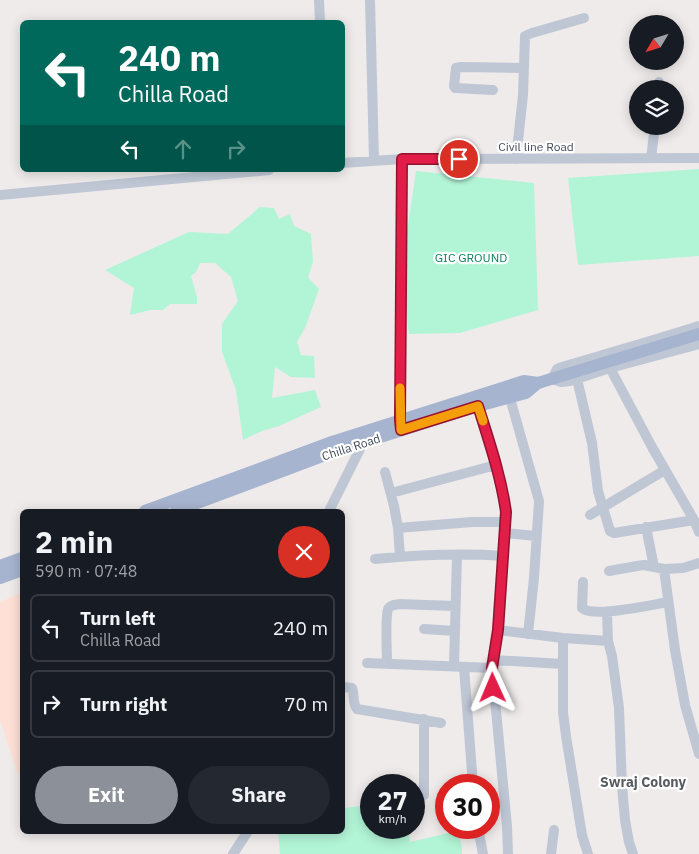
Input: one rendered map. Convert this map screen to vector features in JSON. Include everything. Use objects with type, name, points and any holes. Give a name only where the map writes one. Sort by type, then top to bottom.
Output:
[{"type":"main road","name":"Chilla Road","points":[[181,509],[336,451],[363,443],[400,425],[510,398],[526,393],[538,383],[577,375],[699,334]]},
{"type":"main road","points":[[150,509],[332,442],[400,425],[524,381],[538,383]]},
{"type":"main road","points":[[0,566],[20,559]]},
{"type":"main road","points":[[0,578],[20,571]]},
{"type":"street","points":[[319,0],[320,20]]},
{"type":"street","points":[[370,0],[374,160]]},
{"type":"street","points":[[516,159],[523,95],[525,36],[584,18]]},
{"type":"street","points":[[493,90],[455,88],[456,68],[524,68]]},
{"type":"street","points":[[652,158],[654,135]]},
{"type":"street","name":"Civil line Road","points":[[345,163],[402,159],[699,158]]},
{"type":"street","points":[[400,425],[402,159]]},
{"type":"street","points":[[0,195],[247,172]]},
{"type":"street","points":[[552,379],[557,369],[562,367],[699,326]]},
{"type":"street","points":[[694,520],[646,528],[610,531],[598,492],[592,443],[577,375],[699,344]]},
{"type":"street","points":[[610,368],[699,532]]},
{"type":"street","points":[[510,398],[539,501],[528,634]]},
{"type":"street","points":[[478,406],[496,465],[506,512],[498,630],[493,664],[508,854]]},
{"type":"street","points":[[330,509],[363,443]]},
{"type":"street","points":[[391,494],[496,465]]},
{"type":"street","points":[[590,515],[665,470]]},
{"type":"street","points":[[385,472],[398,528],[400,557]]},
{"type":"street","points":[[398,528],[472,522],[536,536]]},
{"type":"street","points":[[646,528],[668,602],[685,705],[699,754]]},
{"type":"street","points":[[375,559],[477,554],[504,556]]},
{"type":"street","points":[[457,555],[455,631],[472,774]]},
{"type":"street","points":[[609,571],[644,565],[659,568],[683,568],[699,563]]},
{"type":"street","points":[[583,582],[583,610],[608,612],[668,602]]},
{"type":"street","points":[[387,663],[387,619],[390,606],[399,604],[455,606]]},
{"type":"street","points":[[608,612],[608,641],[612,656],[618,708],[625,826],[628,842],[633,854]]},
{"type":"street","points":[[424,629],[455,631]]},
{"type":"street","points":[[498,630],[608,641]]},
{"type":"street","points":[[563,638],[566,736],[582,835],[588,854]]},
{"type":"street","points":[[367,662],[459,666],[563,664]]},
{"type":"street","points":[[345,687],[352,688],[357,709],[442,722]]},
{"type":"street","points":[[424,719],[424,774]]},
{"type":"street","points":[[551,854],[554,830]]},
{"type":"street","points":[[233,854],[246,834]]},
{"type":"street","points":[[480,839],[483,854]]},
{"type":"shaded area","points":[[20,593],[20,774],[18,775],[0,720],[0,602]]},
{"type":"green space","points":[[699,169],[699,256],[578,265],[568,178]]},
{"type":"green space","name":"GIC GROUND","points":[[416,171],[534,183],[538,310],[460,333],[409,334],[405,245]]},
{"type":"green space","points":[[260,207],[274,208],[279,219],[290,214],[294,226],[311,234],[313,262],[308,277],[319,289],[305,328],[297,342],[301,355],[314,356],[315,378],[291,377],[275,367],[272,398],[315,390],[321,407],[243,440],[236,390],[222,352],[222,324],[238,301],[231,277],[215,263],[200,263],[196,272],[191,276],[197,304],[170,304],[163,310],[150,310],[130,315],[134,288],[105,270],[189,232],[228,234]]},
{"type":"green space","points":[[360,806],[360,839],[410,839],[410,842],[435,836],[435,839],[460,839],[462,854],[280,854],[278,834],[345,834],[345,808]]},
{"type":"slow traffic","points":[[400,388],[401,430],[478,406],[483,421]]},
{"type":"district","name":"Swraj Colony","points":[[643,782]]},
{"type":"route","points":[[459,159],[402,159],[400,420],[401,430],[478,406],[496,465],[506,512],[498,630],[492,668],[493,688]]}]
